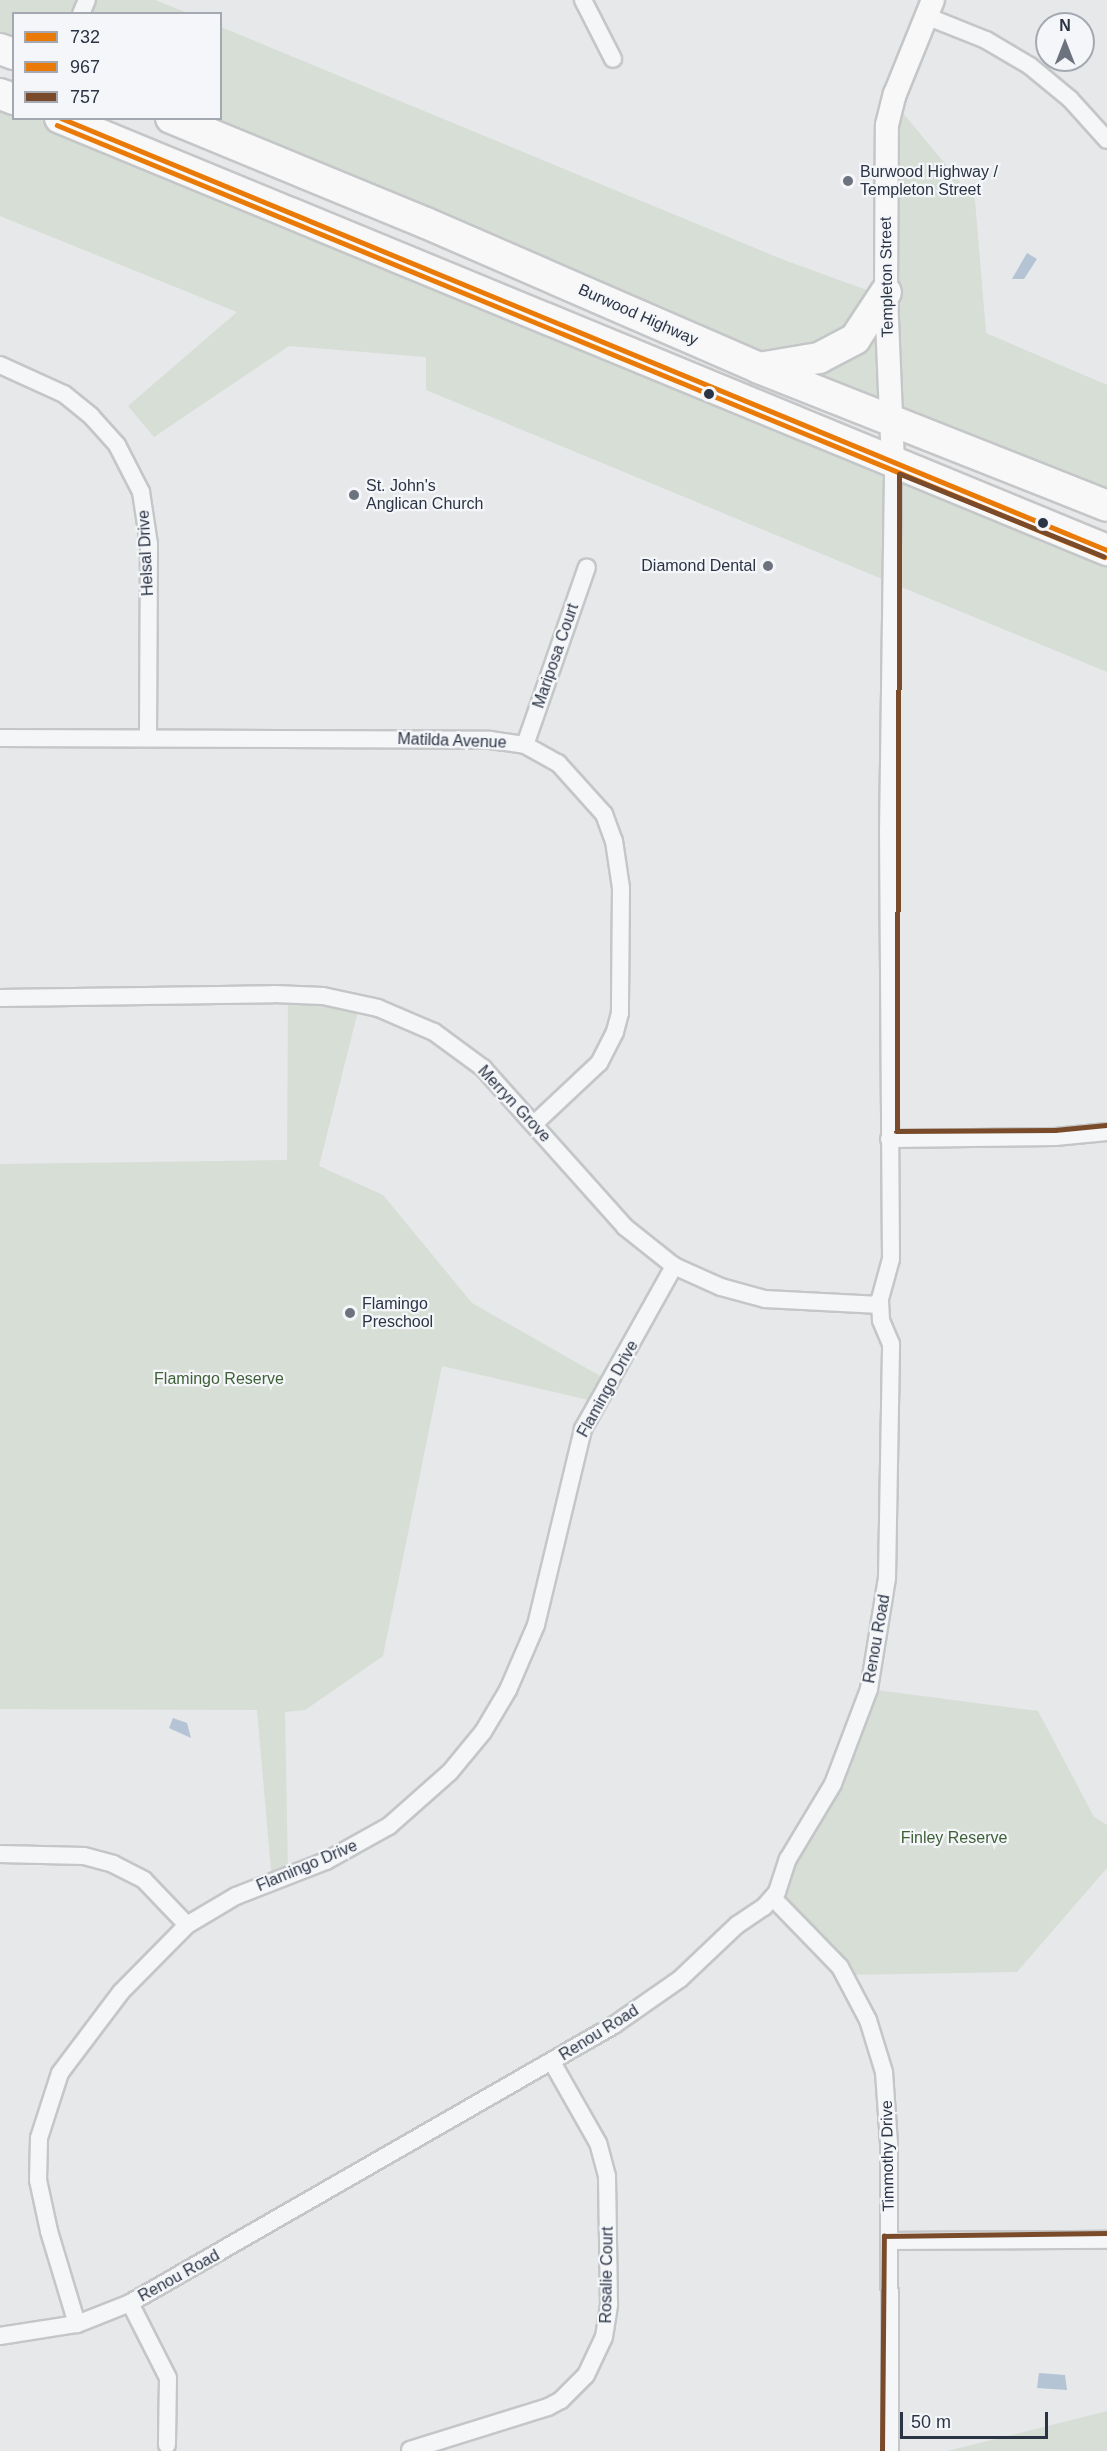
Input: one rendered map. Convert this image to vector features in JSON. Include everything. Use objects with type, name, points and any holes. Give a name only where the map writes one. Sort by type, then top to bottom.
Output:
[{"type":"highway","points":[[65,120],[1107,550]]},
{"type":"highway","name":"Burwood Highway","points":[[176,120],[426,223],[759,368],[1107,506]]},
{"type":"highway","points":[[759,368],[819,358],[855,339],[886,292]]},
{"type":"street","points":[[583,0],[613,59]]},
{"type":"street","points":[[929,8],[1030,66],[1070,99],[1107,140]]},
{"type":"street","name":"Templeton Street","points":[[893,463],[886,292],[887,125],[895,94],[929,8]]},
{"type":"street","name":"Helsal Drive","points":[[0,365],[64,394],[91,416],[117,445],[141,492],[149,544],[148,738]]},
{"type":"street","name":"Renou Road","points":[[0,2336],[77,2324],[130,2303],[552,2062],[680,1979],[773,1898],[788,1858],[819,1812],[847,1752],[878,1648],[888,1550],[891,1344],[880,1305],[891,1259],[888,1139],[893,463]]},
{"type":"street","name":"Mariposa Court","points":[[525,745],[587,567]]},
{"type":"street","name":"Matilda Avenue","points":[[0,738],[490,740],[525,745],[574,777],[604,814],[614,842],[621,888],[621,991],[615,1032],[599,1064],[535,1123]]},
{"type":"street","name":"Merryn Grove","points":[[0,998],[274,994],[348,1000],[378,1008],[434,1032],[483,1068],[535,1123],[625,1227],[674,1266],[721,1287],[765,1299],[880,1305]]},
{"type":"street","points":[[888,1139],[1055,1137],[1107,1132]]},
{"type":"street","name":"Flamingo Drive","points":[[77,2324],[49,2231],[38,2180],[44,2116],[60,2073],[140,1970],[187,1925],[245,1892],[326,1861],[389,1826],[450,1772],[483,1732],[508,1690],[536,1625],[583,1430],[674,1266]]},
{"type":"street","points":[[0,1854],[84,1856],[113,1864],[144,1880],[187,1925]]},
{"type":"street","name":"Timmothy Drive","points":[[773,1898],[840,1967],[855,1991],[877,2044],[887,2102],[890,2451]]},
{"type":"street","name":"Rosalie Court","points":[[410,2450],[555,2404],[586,2375],[604,2337],[609,2304],[607,2176],[598,2143],[552,2062]]},
{"type":"street","points":[[889,2241],[1107,2240]]},
{"type":"street","points":[[130,2303],[168,2378],[167,2445]]},
{"type":"green space","points":[[0,0],[155,0],[185,12],[12,12],[12,54],[0,49]]},
{"type":"green space","points":[[222,27],[784,260],[886,297],[893,101],[975,200],[986,333],[1107,385],[1107,505],[173,120],[222,120]]},
{"type":"green space","points":[[0,94],[12,99],[12,120],[62,120],[1107,550],[1107,672],[426,390],[426,357],[289,346],[154,437],[128,406],[237,312],[0,216]]},
{"type":"green space","name":"Flamingo Reserve","points":[[288,994],[360,1003],[319,1166],[383,1195],[472,1303],[609,1381],[597,1402],[442,1366],[383,1656],[305,1710],[285,1712],[288,1874],[272,1880],[257,1710],[0,1709],[0,1164],[287,1160]]},
{"type":"green space","name":"Finley Reserve","points":[[869,1689],[1038,1711],[1094,1817],[1107,1825],[1107,1868],[1017,1972],[845,1975],[777,1892]]},
{"type":"green space","points":[[1107,2411],[1107,2451],[947,2451],[1080,2418]]},
{"type":"water","points":[[1027,253],[1037,259],[1024,279],[1012,279]]},
{"type":"water","points":[[173,1718],[187,1723],[191,1738],[169,1728]]},
{"type":"water","points":[[1039,2373],[1065,2375],[1067,2390],[1037,2388]]},
{"type":"transit line","name":"732","points":[[66,120],[1107,550]]},
{"type":"transit line","name":"967","points":[[57,125],[1104,557]]},
{"type":"transit line","name":"757","points":[[1104,557],[900,474],[897,1131],[1055,1130],[1106,1125]]},
{"type":"transit line","name":"757","points":[[882,2451],[884,2236],[1107,2233]]},
{"type":"place","name":"Burwood Highway / Templeton Street","points":[[848,181]]},
{"type":"place","name":"St. John's Anglican Church","points":[[354,495]]},
{"type":"place","name":"Diamond Dental","points":[[768,566]]},
{"type":"place","name":"Flamingo Preschool","points":[[350,1313]]}]
